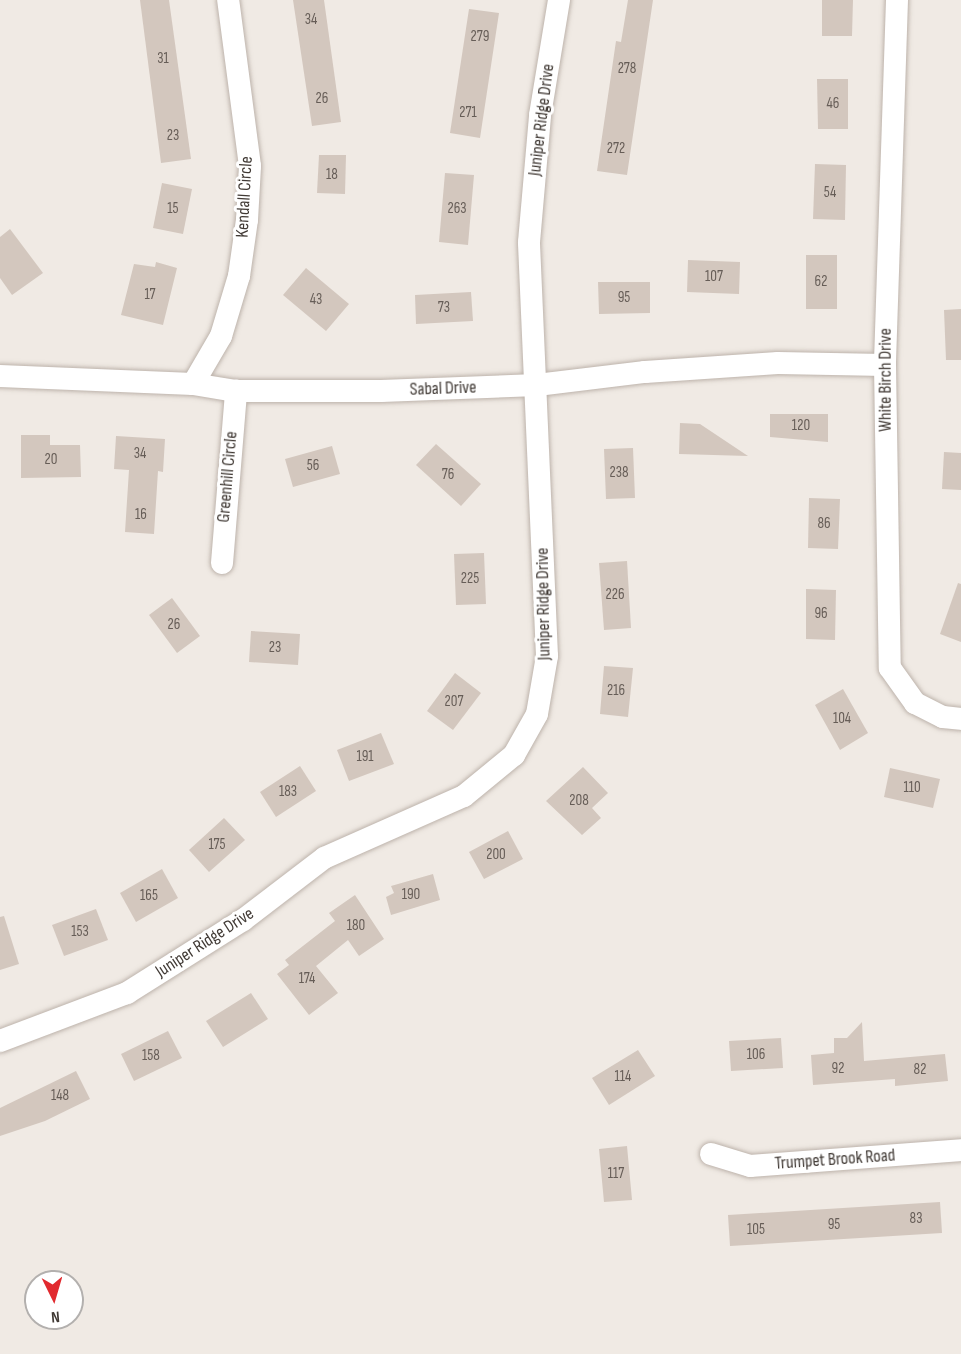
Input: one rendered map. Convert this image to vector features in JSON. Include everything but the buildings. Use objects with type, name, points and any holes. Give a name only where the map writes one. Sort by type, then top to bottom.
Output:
[{"type":"street","name":"Kendall Circle","points":[[193,384],[221,336],[239,276],[247,220],[250,166],[228,0]]},
{"type":"street","name":"Juniper Ridge Drive","points":[[0,1041],[127,993],[243,920],[324,858],[464,796],[514,755],[537,714],[548,656],[537,385],[528,242],[540,115],[559,0]]},
{"type":"street","name":"White Birch Drive","points":[[897,0],[885,365],[890,668],[915,703],[943,717],[961,719]]},
{"type":"street","name":"Sabal Drive","points":[[0,376],[193,384],[236,391],[381,391],[537,385],[645,372],[767,364],[885,365]]},
{"type":"street","name":"Greenhill Circle","points":[[222,563],[225,483],[236,391]]},
{"type":"street","name":"Trumpet Brook Road","points":[[711,1154],[750,1166],[961,1150]]}]
